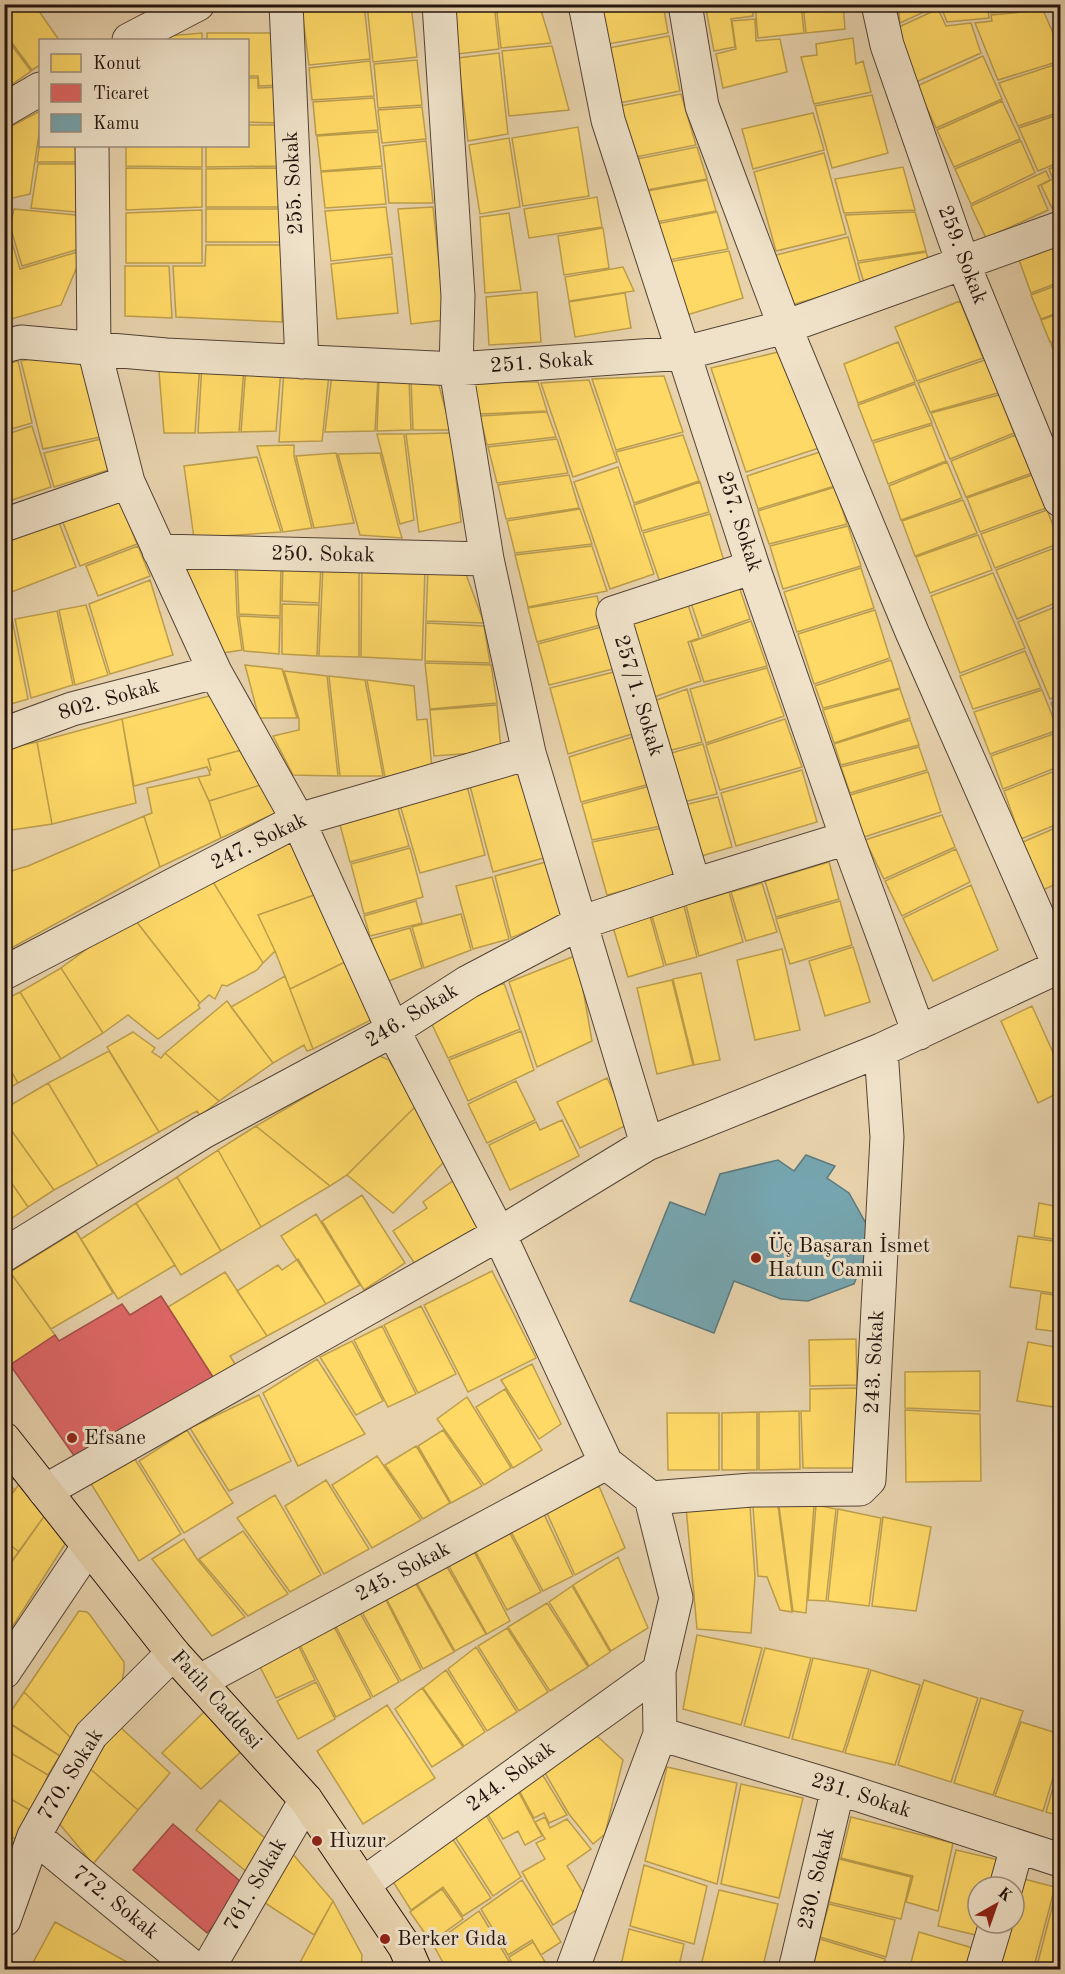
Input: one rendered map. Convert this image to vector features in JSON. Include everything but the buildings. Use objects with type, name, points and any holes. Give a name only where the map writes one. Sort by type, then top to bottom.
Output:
[{"type":"main road","name":"Fatih Caddesi","points":[[4,1439],[173,1653],[306,1800],[363,1884],[404,1962]]},
{"type":"street","name":"255. Sokak","points":[[286,4],[302,362]]},
{"type":"street","points":[[439,4],[458,296],[456,369],[487,559],[529,753],[647,1144]]},
{"type":"street","name":"257. Sokak","points":[[585,4],[608,120],[753,567],[847,838],[919,1033]]},
{"type":"street","points":[[45,1491],[500,1234],[647,1144],[881,1050],[1060,966],[912,632],[785,327],[702,106],[685,4]]},
{"type":"street","name":"259. Sokak","points":[[878,4],[887,45],[963,263],[1060,500]]},
{"type":"street","points":[[131,39],[195,5]]},
{"type":"street","points":[[4,110],[39,90]]},
{"type":"street","points":[[92,147],[94,349],[128,482],[215,672],[298,820],[393,1029],[500,1234],[606,1463],[651,1498],[676,1598],[659,1671],[660,1734],[573,1970]]},
{"type":"street","name":"251. Sokak","points":[[4,346],[21,342],[166,355],[456,369],[684,353],[785,327],[1060,228]]},
{"type":"street","points":[[4,525],[128,482]]},
{"type":"street","name":"250. Sokak","points":[[159,551],[487,559]]},
{"type":"street","name":"257/1. Sokak","points":[[694,885],[613,614],[753,567]]},
{"type":"street","name":"802. Sokak","points":[[4,734],[72,708],[215,672]]},
{"type":"street","name":"247. Sokak","points":[[4,973],[298,820],[529,753]]},
{"type":"street","name":"246. Sokak","points":[[4,1256],[203,1132],[393,1029],[468,982],[580,923],[847,838]]},
{"type":"street","name":"243. Sokak","points":[[651,1498],[752,1490],[860,1490],[870,1480],[887,1137],[881,1050]]},
{"type":"street","name":"245. Sokak","points":[[200,1682],[606,1463]]},
{"type":"street","points":[[4,1672],[88,1547]]},
{"type":"street","name":"770. Sokak","points":[[4,1920],[34,1836],[91,1736],[173,1653]]},
{"type":"street","name":"244. Sokak","points":[[363,1884],[659,1671]]},
{"type":"street","name":"231. Sokak","points":[[660,1734],[838,1788],[1060,1860]]},
{"type":"street","name":"230. Sokak","points":[[795,1970],[838,1788]]},
{"type":"street","name":"761. Sokak","points":[[207,1970],[306,1800]]},
{"type":"street","name":"772. Sokak","points":[[34,1836],[196,1970]]},
{"type":"street","points":[[1009,1875],[1017,1847]]},
{"type":"street","points":[[982,1970],[992,1935]]},
{"type":"place","name":"Üç Başaran İsmet Hatun Camii","points":[[756,1258]]},
{"type":"place","name":"Efsane","points":[[72,1438]]},
{"type":"place","name":"Huzur","points":[[317,1841]]},
{"type":"place","name":"Berker Gıda","points":[[385,1939]]}]
